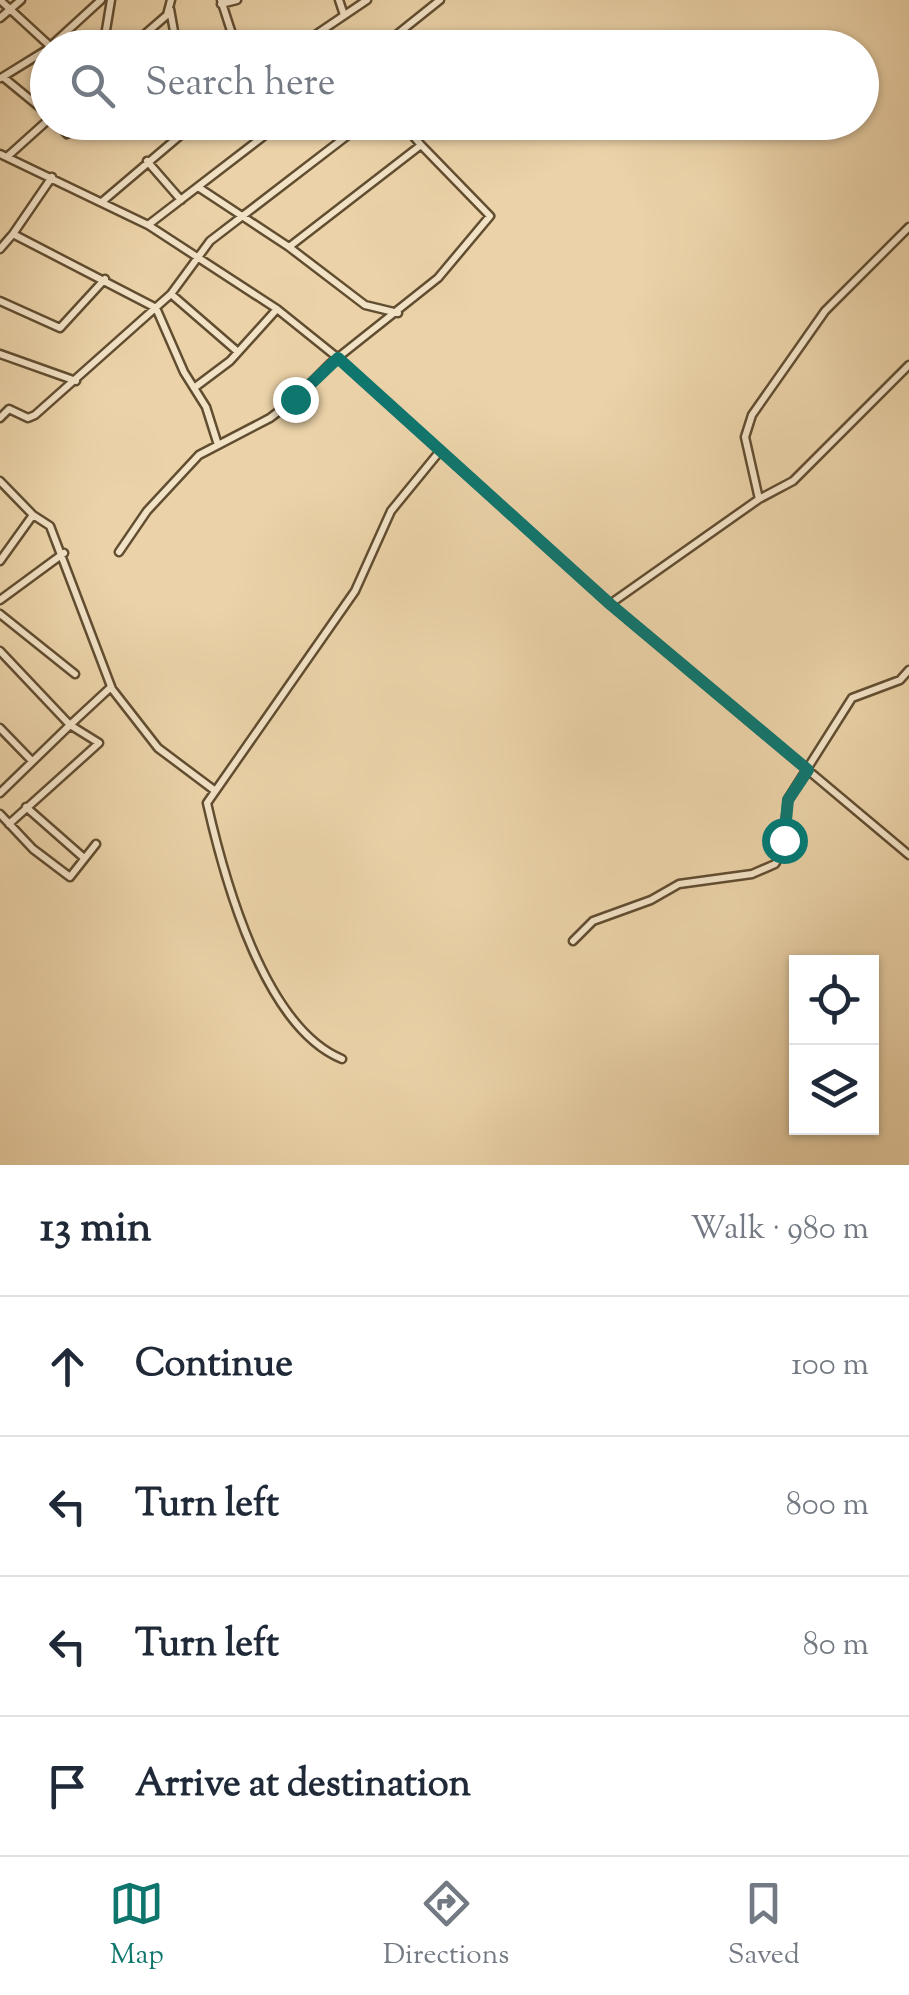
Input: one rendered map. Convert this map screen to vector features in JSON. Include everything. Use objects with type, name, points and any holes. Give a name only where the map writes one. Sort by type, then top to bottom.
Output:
[{"type":"street","points":[[0,0],[31,30]]},
{"type":"street","points":[[0,18],[20,0]]},
{"type":"street","points":[[68,30],[101,0]]},
{"type":"street","points":[[106,30],[110,0]]},
{"type":"street","points":[[231,30],[221,2],[237,0]]},
{"type":"street","points":[[338,0],[344,15]]},
{"type":"street","points":[[322,30],[368,0]]},
{"type":"street","points":[[402,30],[440,0]]},
{"type":"street","points":[[146,30],[170,4]]},
{"type":"street","points":[[170,4],[174,30]]},
{"type":"street","points":[[30,60],[1,78],[30,102]]},
{"type":"street","points":[[30,133],[4,155],[148,224],[277,309],[338,358],[610,604],[909,855]]},
{"type":"street","points":[[102,201],[173,140]]},
{"type":"street","points":[[148,224],[259,140]]},
{"type":"street","points":[[0,418],[9,409],[29,418],[76,380],[171,294],[210,240],[342,140]]},
{"type":"street","points":[[118,552],[147,511],[193,460],[270,418],[338,358],[399,313],[438,278],[490,216],[417,140]]},
{"type":"street","points":[[289,248],[421,145]]},
{"type":"street","points":[[147,161],[181,200]]},
{"type":"street","points":[[0,249],[52,177]]},
{"type":"street","points":[[198,187],[244,215],[365,305],[399,313]]},
{"type":"street","points":[[759,499],[745,436],[752,415],[824,310],[909,227]]},
{"type":"street","points":[[13,234],[156,308],[217,430],[218,445]]},
{"type":"street","points":[[0,301],[60,328],[104,280]]},
{"type":"street","points":[[171,294],[238,352]]},
{"type":"street","points":[[194,388],[238,352],[277,309]]},
{"type":"street","points":[[0,354],[76,380]]},
{"type":"street","points":[[610,604],[759,499],[793,481],[909,366]]},
{"type":"street","points":[[342,1059],[322,1051],[266,979],[226,888],[206,803],[355,590],[391,511],[440,451]]},
{"type":"street","points":[[0,480],[33,515],[50,526],[64,553],[68,578],[111,686],[158,748],[214,790]]},
{"type":"street","points":[[0,561],[33,515]]},
{"type":"street","points":[[0,600],[64,553]]},
{"type":"street","points":[[0,614],[75,674]]},
{"type":"street","points":[[0,651],[70,725],[99,743],[9,824]]},
{"type":"street","points":[[573,942],[593,921],[651,900],[679,884],[752,874],[775,864],[782,853],[788,800],[852,698],[900,680],[909,670]]},
{"type":"street","points":[[0,794],[30,760],[111,686]]},
{"type":"street","points":[[0,728],[30,760]]},
{"type":"street","points":[[26,808],[84,858]]},
{"type":"street","points":[[0,814],[33,850],[70,877],[96,844]]},
{"type":"route","points":[[295,399],[338,358],[610,604],[808,770],[788,800],[784,840]]}]
